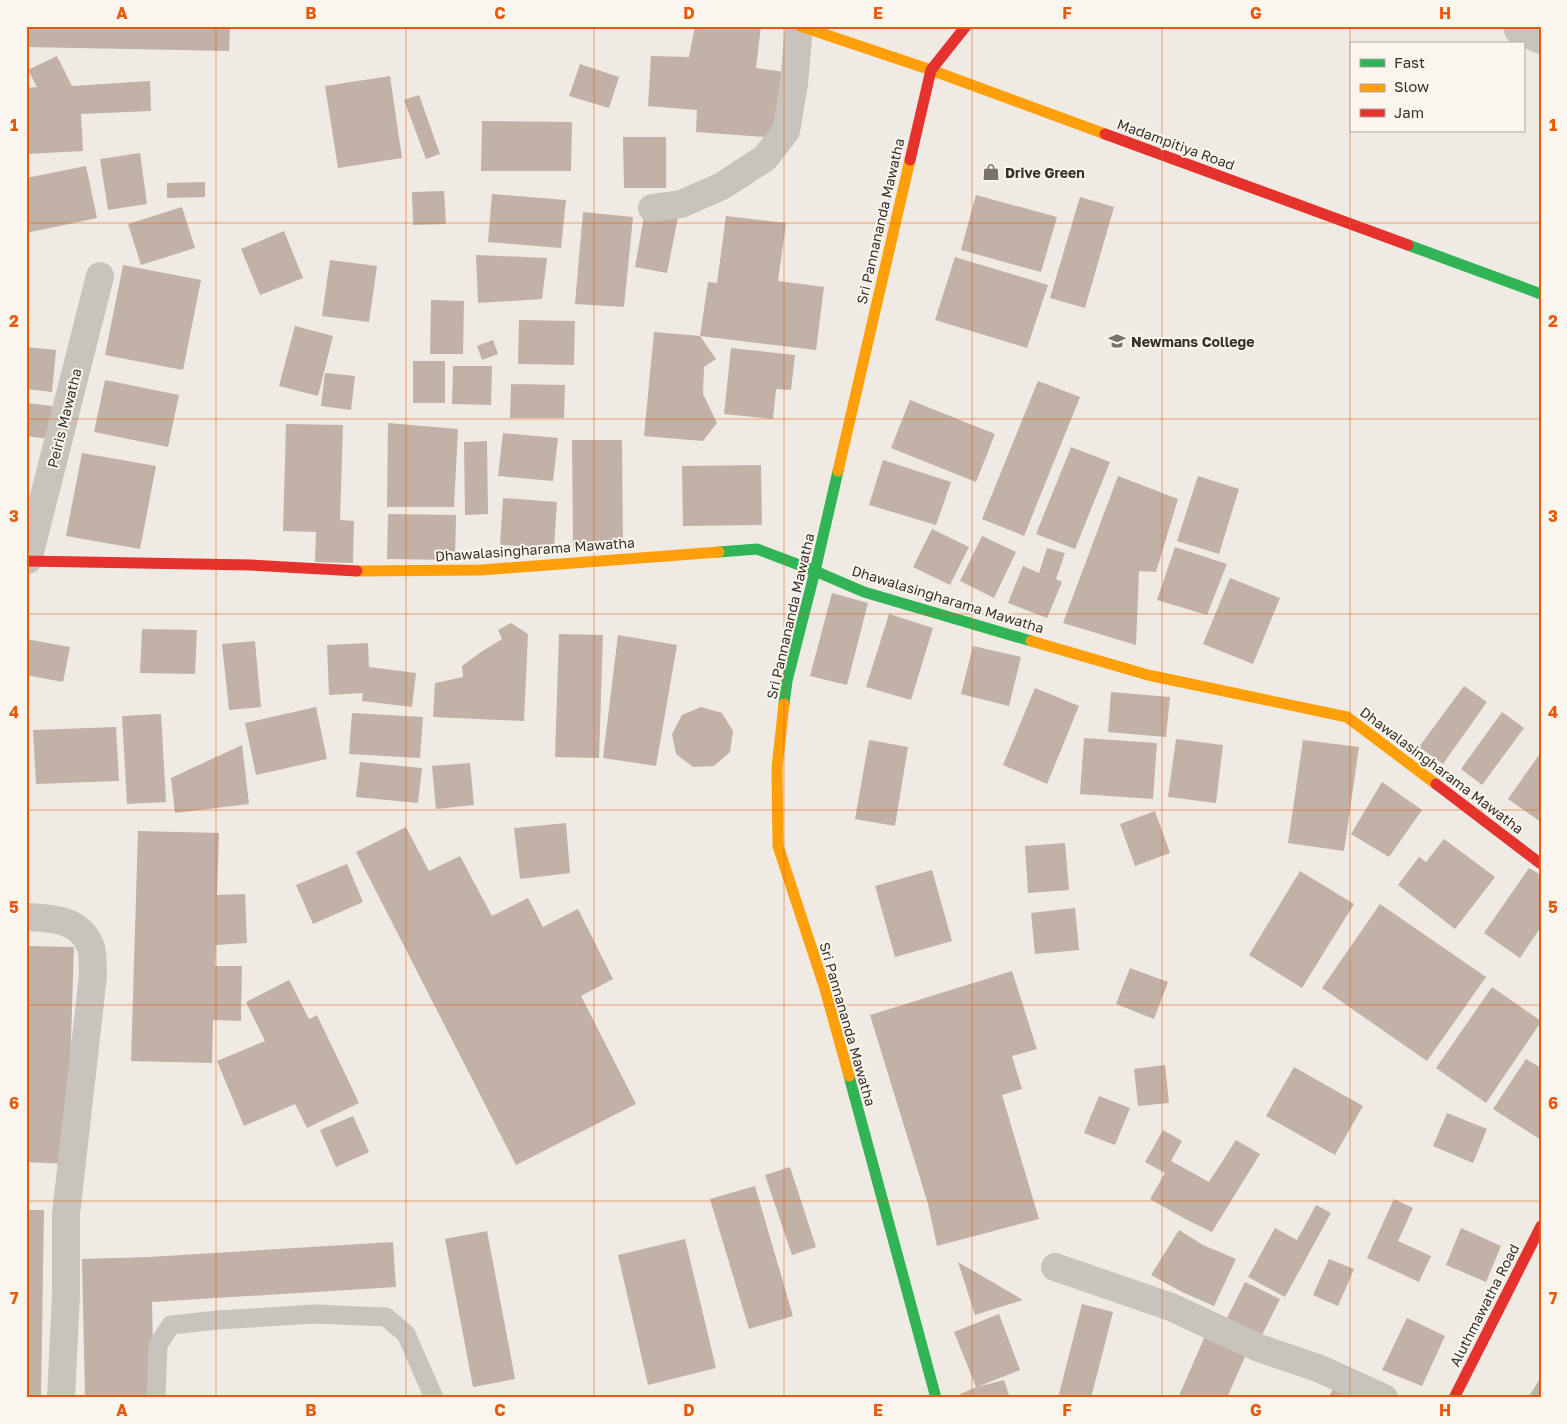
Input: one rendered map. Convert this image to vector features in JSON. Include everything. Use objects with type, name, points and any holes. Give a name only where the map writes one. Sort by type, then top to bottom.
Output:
[{"type":"main road","name":"Madampitiya Road","points":[[799,26],[931,70],[1541,294]]},
{"type":"main road","points":[[931,70],[966,26]]},
{"type":"main road","name":"Sri Pannananda Mawatha","points":[[931,70],[815,571],[787,681],[777,768],[778,846],[825,989],[936,1398]]},
{"type":"main road","name":"Dhawalasingharama Mawatha","points":[[27,560],[251,565],[366,572],[481,570],[757,549],[864,592],[1148,675],[1347,717],[1541,864]]},
{"type":"main road","name":"Aluthmawatha Road","points":[[1454,1398],[1541,1226]]},
{"type":"street","points":[[652,208],[682,204],[722,186],[765,158],[786,131],[794,84],[799,26]]},
{"type":"street","name":"Peiris Mawatha","points":[[27,560],[100,276]]},
{"type":"street","points":[[26,917],[69,922],[82,932],[91,946],[93,976],[66,1214],[66,1294],[61,1398]]},
{"type":"street","points":[[1055,1267],[1171,1307],[1259,1348],[1318,1368],[1384,1398]]},
{"type":"lane","points":[[156,1398],[158,1345],[171,1325],[315,1314],[386,1318],[406,1334],[434,1398]]},
{"type":"building","points":[[26,26],[230,26],[229,51],[26,47]]},
{"type":"building","points":[[695,26],[761,26],[756,68],[785,72],[777,138],[696,132],[697,110],[648,106],[651,56],[689,57]]},
{"type":"building","points":[[57,56],[72,86],[150,81],[151,111],[81,114],[83,151],[26,154],[26,88],[37,87],[28,70]]},
{"type":"building","points":[[580,64],[619,77],[609,108],[569,96]]},
{"type":"building","points":[[390,76],[402,158],[338,168],[325,86]]},
{"type":"building","points":[[419,95],[440,154],[426,159],[404,100]]},
{"type":"building","points":[[482,121],[572,122],[571,171],[481,171]]},
{"type":"building","points":[[623,137],[666,137],[666,188],[624,188]]},
{"type":"building","points":[[140,153],[147,204],[108,210],[100,159]]},
{"type":"building","points":[[86,166],[97,218],[26,233],[26,178]]},
{"type":"building","points":[[205,182],[205,197],[167,198],[167,183]]},
{"type":"building","points":[[444,191],[446,224],[413,225],[412,192]]},
{"type":"building","points":[[492,194],[566,200],[561,248],[488,242]]},
{"type":"building","points":[[976,195],[1057,217],[1041,272],[961,250]]},
{"type":"building","points":[[1080,197],[1114,207],[1085,308],[1050,298]]},
{"type":"building","points":[[182,207],[195,248],[141,265],[128,224]]},
{"type":"building","points":[[645,211],[678,217],[667,273],[635,267]]},
{"type":"building","points":[[583,212],[633,217],[624,307],[575,304]]},
{"type":"building","points":[[726,216],[786,223],[778,281],[824,287],[816,350],[700,336],[708,282],[717,283]]},
{"type":"building","points":[[284,231],[303,278],[260,295],[241,249]]},
{"type":"building","points":[[476,255],[547,258],[542,299],[478,303]]},
{"type":"building","points":[[955,257],[1048,285],[1027,348],[935,320]]},
{"type":"building","points":[[330,260],[377,266],[369,322],[322,316]]},
{"type":"building","points":[[123,265],[201,280],[183,370],[105,355]]},
{"type":"building","points":[[431,300],[464,301],[463,354],[430,354]]},
{"type":"building","points":[[519,320],[575,321],[574,365],[518,364]]},
{"type":"building","points":[[295,326],[333,336],[318,396],[279,386]]},
{"type":"building","points":[[654,332],[700,336],[716,359],[704,367],[703,394],[717,423],[703,441],[644,436]]},
{"type":"building","points":[[493,340],[498,354],[482,360],[477,346]]},
{"type":"building","points":[[26,347],[56,350],[52,392],[26,389]]},
{"type":"building","points":[[731,348],[795,355],[791,390],[776,389],[773,419],[724,414]]},
{"type":"building","points":[[413,361],[445,361],[445,403],[413,403]]},
{"type":"building","points":[[453,366],[492,366],[491,405],[452,404]]},
{"type":"building","points":[[325,373],[355,376],[351,410],[321,406]]},
{"type":"building","points":[[105,380],[179,395],[168,447],[94,432]]},
{"type":"building","points":[[1038,381],[1080,397],[1024,536],[982,519]]},
{"type":"building","points":[[511,384],[565,385],[564,418],[510,418]]},
{"type":"building","points":[[910,400],[995,434],[976,482],[891,448]]},
{"type":"building","points":[[26,403],[53,406],[50,439],[26,436]]},
{"type":"building","points":[[388,423],[458,429],[454,507],[387,507]]},
{"type":"building","points":[[286,424],[343,425],[340,520],[354,521],[353,563],[315,562],[316,532],[283,531]]},
{"type":"building","points":[[503,433],[558,438],[553,481],[498,476]]},
{"type":"building","points":[[572,440],[622,440],[623,547],[573,547]]},
{"type":"building","points":[[487,441],[488,514],[465,515],[464,442]]},
{"type":"building","points":[[1071,447],[1110,462],[1075,549],[1036,534]]},
{"type":"building","points":[[82,453],[156,466],[140,549],[66,536]]},
{"type":"building","points":[[883,460],[951,482],[936,525],[869,505]]},
{"type":"building","points":[[761,465],[762,525],[683,526],[682,466]]},
{"type":"building","points":[[1118,476],[1178,499],[1156,572],[1139,571],[1136,645],[1063,623]]},
{"type":"building","points":[[1198,476],[1239,489],[1219,554],[1177,541]]},
{"type":"building","points":[[503,498],[557,502],[554,548],[500,545]]},
{"type":"building","points":[[388,514],[456,515],[455,560],[387,559]]},
{"type":"building","points":[[932,529],[969,547],[950,585],[913,567]]},
{"type":"building","points":[[982,536],[1016,552],[994,598],[960,581]]},
{"type":"building","points":[[1175,547],[1227,564],[1207,615],[1157,600]]},
{"type":"building","points":[[1047,548],[1065,553],[1056,579],[1062,582],[1047,618],[1008,603],[1023,566],[1039,573]]},
{"type":"building","points":[[1230,578],[1280,598],[1253,664],[1203,644]]},
{"type":"building","points":[[832,593],[868,603],[847,685],[810,676]]},
{"type":"building","points":[[889,614],[933,628],[911,700],[866,687]]},
{"type":"building","points":[[511,623],[528,634],[524,721],[433,717],[435,683],[463,677],[462,666],[502,639],[498,630]]},
{"type":"building","points":[[142,629],[197,630],[195,674],[140,673]]},
{"type":"building","points":[[559,634],[603,635],[599,758],[555,757]]},
{"type":"building","points":[[618,635],[677,645],[656,766],[603,758]]},
{"type":"building","points":[[26,639],[70,647],[63,682],[26,675]]},
{"type":"building","points":[[255,641],[261,707],[229,710],[222,644]]},
{"type":"building","points":[[368,643],[369,667],[416,673],[412,707],[362,701],[363,693],[329,695],[327,645]]},
{"type":"building","points":[[973,646],[1021,657],[1009,706],[961,694]]},
{"type":"building","points":[[1464,686],[1487,702],[1443,764],[1419,747]]},
{"type":"building","points":[[1035,688],[1079,706],[1047,784],[1003,765]]},
{"type":"building","points":[[1111,692],[1170,697],[1166,737],[1108,732]]},
{"type":"building","points":[[316,707],[327,759],[256,775],[245,723]]},
{"type":"building","points":[[701,707],[722,713],[733,731],[730,752],[714,766],[693,767],[676,754],[672,734],[682,715]]},
{"type":"building","points":[[1502,712],[1524,728],[1482,785],[1461,769]]},
{"type":"building","points":[[352,713],[423,717],[420,758],[349,754]]},
{"type":"building","points":[[161,714],[166,802],[127,804],[122,716]]},
{"type":"building","points":[[116,727],[119,781],[36,784],[33,730]]},
{"type":"building","points":[[1084,738],[1157,743],[1153,799],[1080,794]]},
{"type":"building","points":[[1176,739],[1223,745],[1216,803],[1168,797]]},
{"type":"building","points":[[869,740],[908,747],[895,826],[855,819]]},
{"type":"building","points":[[1303,740],[1359,747],[1344,851],[1288,843]]},
{"type":"building","points":[[242,745],[249,804],[175,813],[171,778]]},
{"type":"building","points":[[1541,752],[1541,822],[1508,799]]},
{"type":"building","points":[[360,762],[422,768],[418,803],[356,797]]},
{"type":"building","points":[[470,763],[474,805],[436,809],[432,766]]},
{"type":"building","points":[[1382,782],[1422,810],[1389,857],[1351,834]]},
{"type":"building","points":[[1155,811],[1170,853],[1135,866],[1120,824]]},
{"type":"building","points":[[566,823],[570,873],[520,879],[514,828]]},
{"type":"building","points":[[406,827],[429,871],[460,856],[492,916],[528,898],[543,927],[578,909],[613,979],[581,996],[636,1104],[516,1165],[356,852]]},
{"type":"building","points":[[138,831],[219,833],[217,895],[245,894],[247,943],[216,945],[215,966],[242,966],[241,1021],[213,1020],[212,1063],[131,1061]]},
{"type":"building","points":[[1444,839],[1495,877],[1455,929],[1398,885],[1419,857],[1426,862]]},
{"type":"building","points":[[1065,843],[1069,890],[1028,893],[1025,846]]},
{"type":"building","points":[[347,864],[363,902],[313,924],[296,885]]},
{"type":"building","points":[[1529,868],[1541,875],[1541,927],[1520,958],[1484,933]]},
{"type":"building","points":[[932,870],[952,941],[895,957],[875,886]]},
{"type":"building","points":[[1300,871],[1354,904],[1302,988],[1249,955]]},
{"type":"building","points":[[1380,904],[1486,977],[1427,1061],[1322,988]]},
{"type":"building","points":[[1075,908],[1079,950],[1035,954],[1031,913]]},
{"type":"building","points":[[26,946],[74,947],[67,1164],[26,1162]]},
{"type":"building","points":[[1130,968],[1168,982],[1154,1019],[1116,1004]]},
{"type":"building","points":[[1012,971],[1037,1049],[1012,1056],[1022,1089],[1002,1095],[1039,1219],[937,1246],[928,1204],[870,1015]]},
{"type":"building","points":[[289,980],[309,1019],[317,1015],[359,1103],[307,1128],[295,1104],[244,1126],[217,1061],[265,1041],[246,1002]]},
{"type":"building","points":[[1492,987],[1541,1022],[1486,1103],[1436,1068]]},
{"type":"building","points":[[1526,1059],[1541,1068],[1541,1140],[1493,1109]]},
{"type":"building","points":[[1165,1065],[1169,1103],[1138,1106],[1134,1069]]},
{"type":"building","points":[[1294,1067],[1363,1106],[1335,1155],[1266,1116]]},
{"type":"building","points":[[1099,1096],[1130,1108],[1115,1145],[1084,1133]]},
{"type":"building","points":[[1447,1113],[1487,1129],[1473,1163],[1433,1146]]},
{"type":"building","points":[[353,1116],[369,1152],[336,1167],[320,1130]]},
{"type":"building","points":[[1163,1130],[1182,1141],[1171,1161],[1209,1182],[1236,1140],[1260,1154],[1212,1232],[1150,1199],[1165,1173],[1145,1162]]},
{"type":"building","points":[[790,1167],[816,1247],[792,1255],[765,1175]]},
{"type":"building","points":[[755,1186],[793,1316],[749,1329],[710,1199]]},
{"type":"building","points":[[1394,1199],[1413,1208],[1398,1241],[1431,1256],[1419,1282],[1367,1258]]},
{"type":"building","points":[[1316,1205],[1331,1213],[1285,1297],[1248,1277],[1275,1228],[1297,1240]]},
{"type":"building","points":[[26,1210],[44,1210],[41,1398],[26,1398]]},
{"type":"building","points":[[1461,1228],[1501,1246],[1486,1282],[1446,1265]]},
{"type":"building","points":[[1179,1230],[1203,1245],[1236,1259],[1214,1306],[1182,1292],[1151,1275]]},
{"type":"building","points":[[487,1231],[515,1379],[473,1387],[445,1239]]},
{"type":"building","points":[[685,1239],[716,1368],[648,1385],[618,1255]]},
{"type":"building","points":[[393,1242],[396,1287],[152,1302],[154,1398],[85,1398],[82,1259],[149,1257]]},
{"type":"building","points":[[1329,1259],[1354,1269],[1338,1306],[1313,1295]]},
{"type":"building","points":[[958,1262],[1023,1300],[975,1315]]},
{"type":"building","points":[[1245,1282],[1280,1299],[1258,1343],[1223,1326]]},
{"type":"building","points":[[1082,1304],[1113,1312],[1091,1398],[1058,1398]]},
{"type":"building","points":[[999,1314],[1020,1370],[977,1387],[1004,1380],[1010,1398],[956,1398],[956,1396],[976,1387],[954,1332]]},
{"type":"building","points":[[1407,1318],[1445,1336],[1422,1386],[1382,1370]]},
{"type":"building","points":[[1209,1327],[1250,1345],[1227,1398],[1178,1398]]},
{"type":"building","points":[[1541,1377],[1541,1398],[1528,1398]]},
{"type":"building","points":[[1337,1382],[1361,1398],[1328,1398]]},
{"type":"traffic: fast","points":[[1408,245],[1541,294]]},
{"type":"traffic: fast","points":[[784,704],[787,681],[838,471]]},
{"type":"traffic: fast","points":[[719,552],[757,549],[864,592],[1031,641]]},
{"type":"traffic: fast","points":[[849,1076],[936,1398]]},
{"type":"traffic: slow","points":[[800,26],[931,70],[1105,134]]},
{"type":"traffic: slow","points":[[838,471],[910,160]]},
{"type":"traffic: slow","points":[[357,571],[481,570],[719,552]]},
{"type":"traffic: slow","points":[[1031,641],[1148,675],[1347,717],[1436,784]]},
{"type":"traffic: slow","points":[[784,704],[777,768],[778,846],[825,989],[849,1076]]},
{"type":"traffic: jam","points":[[910,160],[931,70],[966,26]]},
{"type":"traffic: jam","points":[[1105,134],[1408,245]]},
{"type":"traffic: jam","points":[[26,561],[251,565],[357,571]]},
{"type":"traffic: jam","points":[[1436,784],[1541,864]]},
{"type":"traffic: jam","points":[[1454,1398],[1541,1226]]},
{"type":"place","name":"Drive Green","points":[[991,172]]},
{"type":"place","name":"Newmans College","points":[[1117,341]]}]
